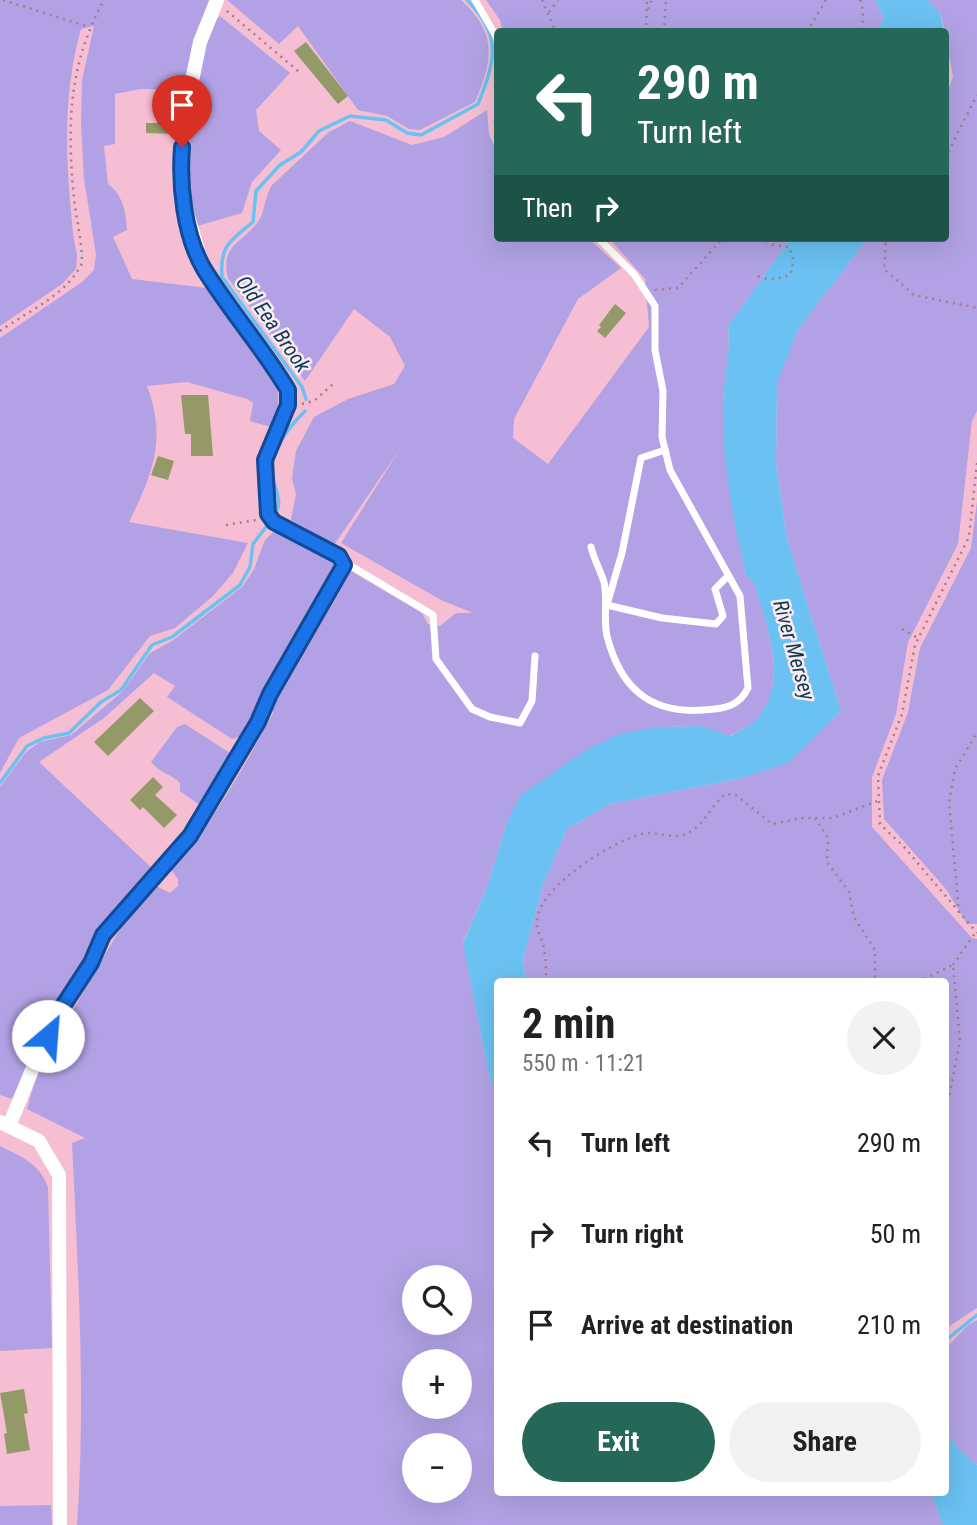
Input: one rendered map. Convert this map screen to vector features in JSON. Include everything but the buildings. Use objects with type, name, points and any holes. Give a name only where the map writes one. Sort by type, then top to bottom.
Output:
[{"type":"street","points":[[60,1525],[59,1175],[39,1142],[5,1124],[61,1009],[91,963],[103,935],[190,836],[258,722],[270,694],[344,565],[339,556],[274,522],[268,514],[265,460],[289,403],[288,390],[203,267],[185,206],[180,174],[184,120],[200,42],[217,1]]},
{"type":"lane","points":[[475,0],[494,33]]},
{"type":"lane","points":[[591,547],[604,583],[607,635],[624,677],[637,695],[659,706],[681,710],[729,708],[742,699],[748,688],[740,596],[675,480],[662,437],[663,391],[655,350],[655,306],[648,291],[602,242]]},
{"type":"lane","points":[[607,605],[622,553],[641,458],[665,450]]},
{"type":"lane","points":[[344,565],[351,566],[433,615],[436,659],[472,709],[490,717],[520,723],[532,701],[535,656]]},
{"type":"lane","points":[[607,605],[662,618],[716,624],[723,616],[715,589],[720,581],[728,576]]},
{"type":"path","points":[[3,0],[89,27]]},
{"type":"path","points":[[0,331],[65,287],[77,274],[82,263],[69,151],[72,93],[79,55],[89,27],[104,0]]},
{"type":"path","points":[[542,0],[555,28]]},
{"type":"path","points":[[549,12],[558,0]]},
{"type":"path","points":[[646,28],[649,0]]},
{"type":"path","points":[[664,28],[666,0]]},
{"type":"path","points":[[810,28],[827,0]]},
{"type":"path","points":[[860,0],[863,11],[862,28]]},
{"type":"path","points":[[217,1],[298,71]]},
{"type":"path","points":[[949,150],[977,94]]},
{"type":"path","points":[[648,291],[678,288],[719,242]]},
{"type":"path","points":[[758,276],[766,280],[790,275],[793,267],[794,257],[789,247],[768,242]]},
{"type":"path","points":[[886,242],[884,269],[914,295],[977,308]]},
{"type":"path","points":[[289,403],[303,404],[314,401],[333,384]]},
{"type":"path","points":[[926,978],[953,965],[976,933],[905,848],[880,824],[878,776],[902,714],[918,638],[969,537],[977,463]]},
{"type":"path","points":[[226,525],[242,524],[268,514]]},
{"type":"path","points":[[902,629],[918,638]]},
{"type":"path","points":[[959,913],[949,802],[954,769],[977,733]]},
{"type":"path","points":[[547,978],[543,944],[536,921],[549,893],[572,872],[642,833],[679,836],[691,832],[725,794],[736,795],[772,824],[833,818],[877,801]]},
{"type":"path","points":[[815,818],[828,838],[827,862],[849,892],[854,917],[875,950],[875,978]]},
{"type":"path","points":[[949,1097],[960,1041],[953,965]]},
{"type":"shaded area","points":[[0,0],[209,0],[194,41],[182,90],[141,89],[115,94],[115,144],[104,146],[108,184],[123,204],[127,230],[113,237],[132,279],[207,288],[272,374],[278,401],[271,427],[250,421],[253,403],[247,399],[187,382],[147,386],[156,423],[154,456],[145,488],[129,522],[248,543],[233,573],[213,596],[175,628],[150,636],[108,690],[19,738],[0,773],[0,338],[82,282],[94,270],[96,254],[84,179],[81,124],[82,80],[94,26],[81,29],[69,93],[67,157],[72,227],[77,254],[76,269],[62,284],[0,326]]},
{"type":"shaded area","points":[[227,0],[461,0],[473,12],[486,36],[489,48],[486,73],[475,102],[420,130],[409,129],[387,116],[358,110],[298,26],[279,44]]},
{"type":"shaded area","points":[[486,0],[875,0],[884,18],[879,28],[502,28],[500,20]]},
{"type":"shaded area","points":[[927,0],[977,0],[977,411],[972,421],[958,544],[908,642],[896,714],[872,777],[872,827],[972,938],[977,939],[977,1308],[949,1326],[949,978],[525,978],[523,959],[543,885],[567,829],[610,804],[738,779],[787,763],[841,711],[787,539],[776,463],[777,381],[799,328],[865,242],[949,242],[949,88],[953,77],[949,54],[949,28],[944,28],[940,12]]},
{"type":"shaded area","points":[[220,16],[290,73],[256,110],[259,131],[281,150],[252,182],[242,213],[194,227],[185,175],[188,111],[204,43]]},
{"type":"shaded area","points":[[487,110],[489,134],[494,146],[494,242],[592,242],[621,268],[578,299],[514,419],[513,438],[548,464],[649,327],[645,279],[613,242],[788,242],[728,326],[723,397],[727,471],[737,534],[746,575],[754,583],[772,652],[773,686],[768,702],[755,721],[730,736],[701,726],[656,727],[508,819],[487,887],[463,942],[488,1071],[494,1088],[494,1496],[932,1496],[943,1525],[77,1525],[81,1382],[72,1143],[85,1138],[27,1109],[36,1077],[126,919],[156,886],[170,893],[178,886],[178,879],[171,870],[214,814],[239,775],[273,713],[270,704],[349,570],[422,613],[428,624],[440,626],[456,613],[473,613],[441,600],[341,543],[400,449],[334,545],[291,520],[296,494],[292,478],[296,451],[314,417],[348,399],[394,384],[405,366],[390,337],[354,309],[305,381],[228,278],[226,267],[230,251],[258,222],[272,185],[329,132],[350,121],[412,145],[444,137]]},
{"type":"shaded area","points":[[977,501],[977,924],[967,924],[946,889],[884,819],[882,780],[908,712],[920,648],[971,548]]},
{"type":"shaded area","points":[[277,528],[331,557],[335,572],[239,737],[232,739],[167,697],[175,686],[154,673],[104,718],[39,762],[154,870],[121,902],[99,934],[43,1034],[12,1099],[0,1095],[0,787],[26,752],[40,742],[71,735],[122,692],[150,653],[172,641],[242,587],[254,569],[265,540]]},
{"type":"shaded area","points":[[185,724],[233,755],[208,797],[198,804],[180,791],[180,783],[151,762],[177,727]]},
{"type":"shaded area","points":[[0,1146],[35,1166],[48,1187],[52,1348],[0,1351]]},
{"type":"shaded area","points":[[977,1320],[977,1465],[960,1451],[949,1436],[949,1345],[968,1325]]},
{"type":"shaded area","points":[[51,1505],[52,1525],[0,1525],[0,1506]]},
{"type":"water","points":[[875,0],[927,0],[940,12],[943,28],[879,28],[884,18]]},
{"type":"water","name":"River Mersey","points":[[788,242],[865,242],[799,328],[777,382],[776,463],[787,539],[841,711],[788,763],[738,779],[610,804],[567,829],[543,885],[523,959],[525,978],[494,978],[494,1088],[488,1071],[463,943],[487,887],[508,819],[521,795],[589,748],[620,734],[656,727],[701,726],[731,736],[758,718],[768,702],[773,686],[774,669],[769,634],[754,583],[746,575],[726,470],[723,396],[728,326]]},
{"type":"water","points":[[949,1436],[960,1451],[977,1465],[977,1525],[943,1525],[932,1496],[949,1496]]},
{"type":"waterway","name":"Old Eea Brook","points":[[306,399],[302,387],[222,277],[222,258],[233,239],[253,222],[256,191],[280,165],[301,152],[319,131],[350,116],[386,120],[407,133],[421,135],[478,104],[489,75],[491,37],[479,13],[467,0]]},
{"type":"waterway","name":"Old Eea Brook","points":[[274,515],[278,505],[272,473],[274,456],[287,431],[305,411]]},
{"type":"waterway","name":"Old Eea Brook","points":[[0,783],[27,746],[44,738],[69,733],[101,702],[121,690],[152,645],[172,637],[240,585],[250,567],[253,544],[269,523]]},
{"type":"waterway","points":[[949,1338],[977,1315]]},
{"type":"route","points":[[48,1036],[61,1009],[91,963],[103,935],[190,836],[258,722],[270,694],[344,565],[339,556],[274,522],[268,514],[265,498],[265,460],[288,405],[288,390],[203,267],[191,232],[180,174],[182,147]]}]
